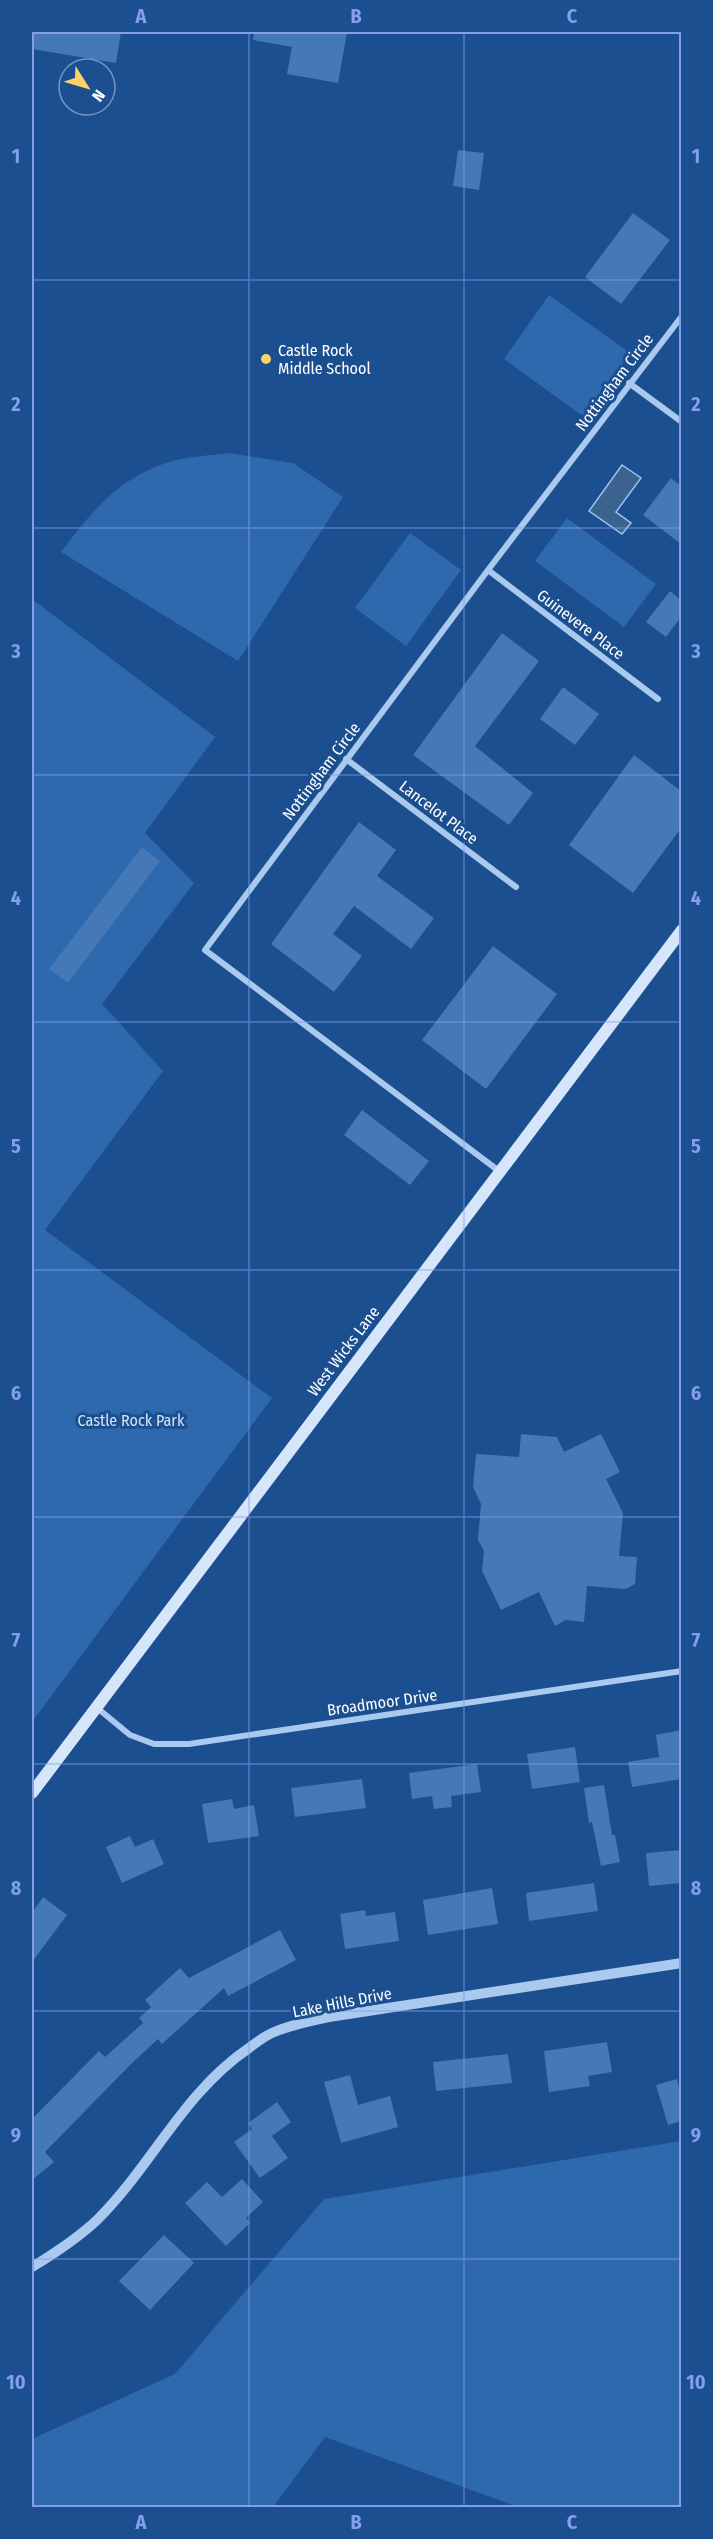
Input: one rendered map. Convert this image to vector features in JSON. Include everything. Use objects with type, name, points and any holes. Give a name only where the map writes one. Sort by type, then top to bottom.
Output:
[{"type":"main road","name":"West Wicks Lane","points":[[32,1793],[681,930]]},
{"type":"street","name":"Nottingham Circle","points":[[499,1171],[205,950],[346,759],[681,316]]},
{"type":"street","points":[[629,383],[681,422]]},
{"type":"street","name":"Guinevere Place","points":[[488,570],[658,699]]},
{"type":"street","name":"Lancelot Place","points":[[346,759],[516,887]]},
{"type":"street","name":"Broadmoor Drive","points":[[96,1707],[130,1735],[154,1744],[189,1744],[681,1671]]},
{"type":"street","name":"Lake Hills Drive","points":[[32,2267],[66,2246],[98,2218],[131,2181],[195,2096],[219,2071],[269,2034],[299,2023],[329,2017],[681,1963]]},
{"type":"green space","points":[[549,295],[630,353],[584,417],[504,359]]},
{"type":"green space","points":[[229,453],[293,463],[343,497],[238,661],[61,552],[107,498],[135,477],[176,460]]},
{"type":"green space","points":[[567,518],[656,584],[624,627],[535,561]]},
{"type":"green space","points":[[410,533],[461,570],[406,646],[355,608]]},
{"type":"green space","name":"Castle Rock Park","points":[[32,599],[215,737],[145,833],[194,883],[102,1004],[163,1071],[45,1230],[272,1398],[32,1722]]},
{"type":"green space","points":[[681,2141],[681,2507],[518,2507],[325,2437],[273,2507],[32,2507],[32,2439],[175,2374],[324,2199]]},
{"type":"shaded area","points":[[622,465],[641,478],[616,512],[631,523],[622,534],[589,511]]},
{"type":"building","points":[[32,32],[121,32],[117,57],[80,57],[32,49]]},
{"type":"building","points":[[254,32],[347,32],[338,83],[287,74],[292,47],[253,40]]},
{"type":"building","points":[[458,150],[484,153],[479,190],[453,186]]},
{"type":"building","points":[[633,213],[670,240],[621,304],[585,277]]},
{"type":"building","points":[[671,478],[681,486],[681,544],[643,515]]},
{"type":"building","points":[[670,591],[681,600],[681,617],[666,637],[646,622]]},
{"type":"building","points":[[502,633],[539,661],[475,746],[533,793],[509,825],[413,755]]},
{"type":"building","points":[[563,687],[599,714],[575,745],[540,719]]},
{"type":"building","points":[[634,755],[681,791],[681,828],[633,893],[569,845]]},
{"type":"building","points":[[359,822],[396,850],[377,876],[434,918],[411,949],[354,906],[333,934],[362,956],[334,992],[271,944]]},
{"type":"building","points":[[142,847],[160,861],[68,983],[49,969]]},
{"type":"building","points":[[493,946],[557,994],[486,1089],[422,1040]]},
{"type":"building","points":[[362,1110],[429,1161],[410,1185],[344,1135]]},
{"type":"building","points":[[521,1434],[557,1437],[564,1452],[601,1434],[620,1472],[606,1479],[623,1513],[619,1556],[637,1557],[635,1584],[626,1589],[587,1586],[584,1622],[566,1620],[555,1626],[539,1592],[501,1610],[482,1571],[484,1551],[478,1540],[481,1504],[473,1487],[476,1454],[519,1457]]},
{"type":"building","points":[[681,1730],[681,1779],[632,1787],[628,1762],[659,1757],[656,1735]]},
{"type":"building","points":[[575,1747],[580,1782],[532,1789],[527,1754]]},
{"type":"building","points":[[477,1764],[481,1792],[451,1796],[452,1807],[434,1809],[432,1796],[412,1799],[409,1773]]},
{"type":"building","points":[[362,1779],[366,1808],[295,1817],[291,1788]]},
{"type":"building","points":[[604,1785],[612,1835],[615,1835],[620,1862],[601,1866],[592,1822],[589,1823],[584,1788]]},
{"type":"building","points":[[232,1799],[234,1809],[254,1805],[259,1836],[208,1843],[202,1804]]},
{"type":"building","points":[[130,1836],[135,1847],[153,1839],[164,1864],[122,1883],[106,1847]]},
{"type":"building","points":[[681,1850],[681,1883],[649,1886],[646,1853]]},
{"type":"building","points":[[594,1883],[598,1911],[529,1921],[526,1893]]},
{"type":"building","points":[[492,1888],[498,1924],[428,1935],[423,1900]]},
{"type":"building","points":[[43,1897],[67,1915],[32,1962],[32,1913]]},
{"type":"building","points":[[365,1910],[366,1916],[395,1912],[399,1941],[345,1949],[340,1914]]},
{"type":"building","points":[[280,1930],[296,1960],[228,1996],[224,1988],[162,2044],[158,2039],[45,2152],[54,2162],[32,2180],[32,2119],[99,2051],[105,2057],[143,2023],[139,2018],[151,2007],[145,2000],[180,1968],[189,1978]]},
{"type":"building","points":[[607,2042],[612,2072],[588,2076],[590,2086],[549,2092],[544,2051]]},
{"type":"building","points":[[508,2054],[512,2083],[436,2091],[433,2062]]},
{"type":"building","points":[[350,2075],[358,2105],[390,2096],[398,2127],[341,2143],[324,2082]]},
{"type":"building","points":[[677,2079],[681,2096],[681,2121],[668,2125],[656,2085]]},
{"type":"building","points":[[277,2102],[291,2122],[272,2136],[288,2158],[260,2178],[234,2142],[252,2129],[248,2123]]},
{"type":"building","points":[[242,2179],[263,2202],[246,2218],[250,2223],[226,2246],[185,2203],[207,2182],[222,2197]]},
{"type":"building","points":[[164,2235],[194,2263],[150,2310],[119,2281]]},
{"type":"place","name":"Castle Rock Middle School","points":[[266,359]]}]
